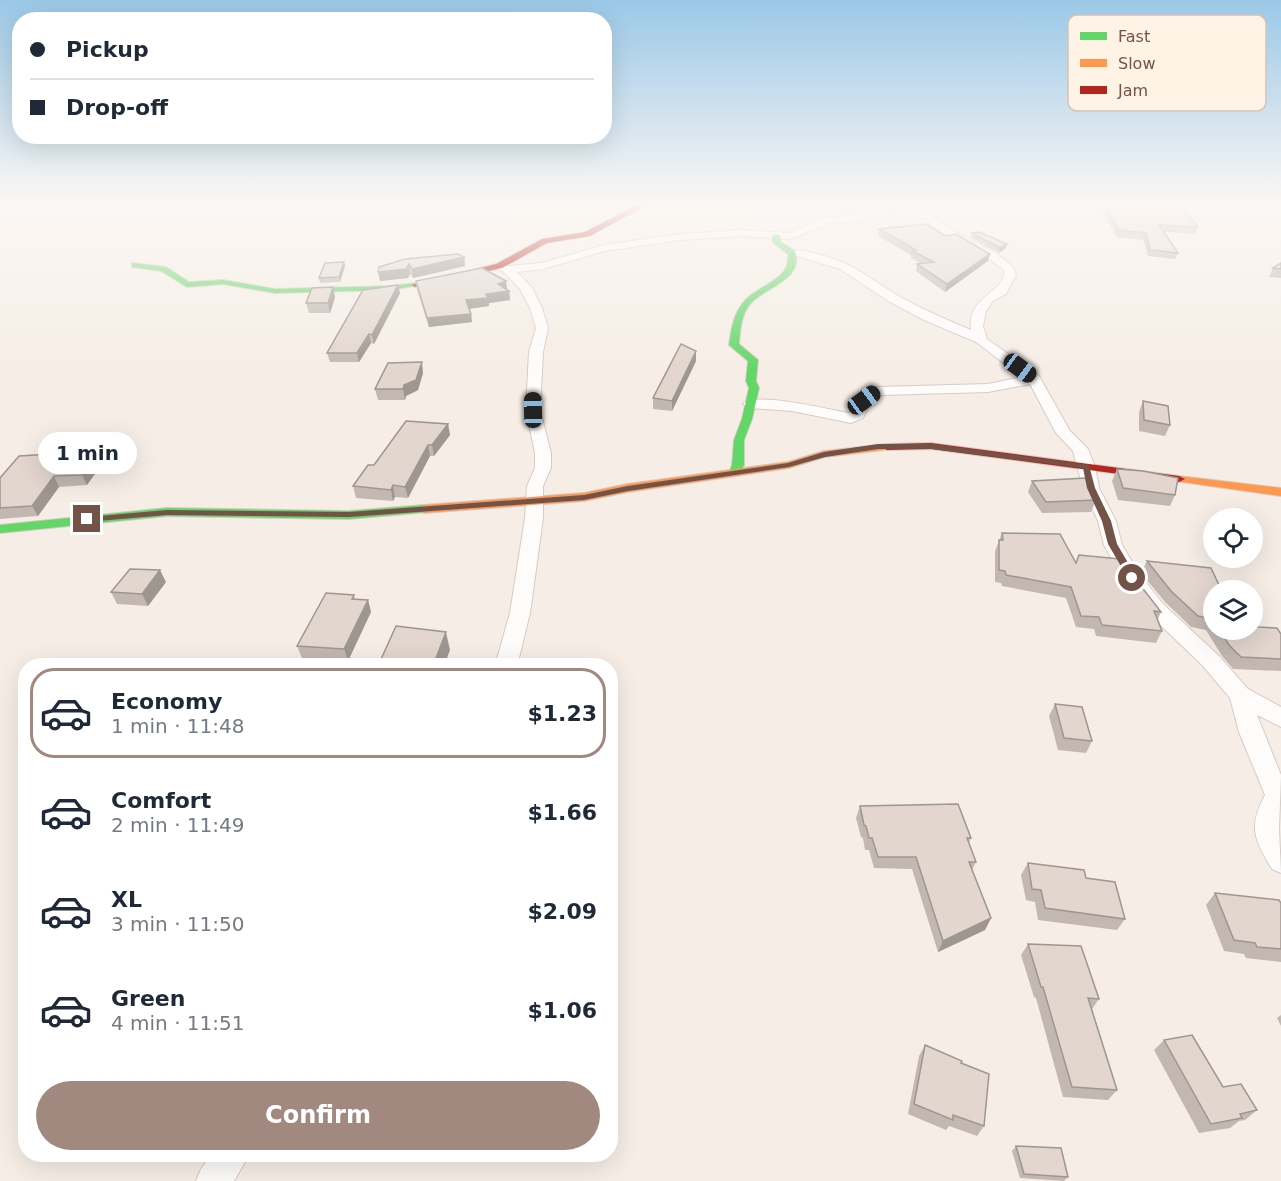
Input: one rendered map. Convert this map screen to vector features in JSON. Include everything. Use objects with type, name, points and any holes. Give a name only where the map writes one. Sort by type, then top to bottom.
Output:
[{"type":"street","points":[[507,271],[522,259]]},
{"type":"street","points":[[135,265],[149,265],[172,271],[187,285],[223,282],[275,291],[391,288],[533,268],[569,259]]},
{"type":"street","points":[[735,473],[738,465],[739,440],[747,419],[754,388],[751,381],[753,360],[734,345],[734,335],[743,305],[758,292],[787,276],[792,268],[792,259]]},
{"type":"street","points":[[820,259],[844,267],[894,299],[928,317],[981,339],[1034,379],[1049,410],[1064,433],[1080,449],[1087,466],[1091,488],[1107,521],[1113,544],[1132,578],[1156,609],[1211,661],[1240,695],[1281,718]]},
{"type":"street","points":[[981,339],[978,330],[979,309],[992,293],[1002,291],[1010,275],[1009,269],[997,259]]},
{"type":"street","points":[[507,271],[526,288],[528,297],[536,308],[542,328],[536,352],[533,410],[543,453],[543,468],[533,501],[534,518],[520,613],[508,658]]},
{"type":"street","points":[[750,404],[792,407],[851,418],[858,415],[864,400],[878,391],[922,387],[988,388],[1034,379]]},
{"type":"street","points":[[0,529],[167,512],[349,514],[584,497],[628,488],[789,465],[824,454],[878,447],[932,446],[1281,492]]},
{"type":"street","points":[[1240,695],[1251,732],[1277,795],[1268,811],[1264,828],[1281,861]]},
{"type":"street","points":[[213,1181],[227,1162]]},
{"type":"building","points":[[405,259],[455,259],[412,269],[409,264],[406,269],[378,272],[379,267]]},
{"type":"building","points":[[928,259],[983,259],[947,284],[917,264],[934,262]]},
{"type":"building","points":[[344,262],[339,277],[319,278],[325,263]]},
{"type":"building","points":[[1281,263],[1281,269],[1273,268]]},
{"type":"building","points":[[482,268],[506,281],[498,284],[509,291],[486,294],[488,298],[466,300],[471,314],[427,318],[416,281]]},
{"type":"building","points":[[398,285],[372,335],[369,334],[357,353],[327,353],[363,290]]},
{"type":"building","points":[[333,287],[328,303],[306,303],[312,288]]},
{"type":"building","points":[[681,344],[696,351],[672,401],[653,398]]},
{"type":"building","points":[[422,362],[416,380],[404,385],[403,389],[375,389],[388,363]]},
{"type":"building","points":[[1143,401],[1168,406],[1170,425],[1144,420]]},
{"type":"building","points":[[406,421],[448,424],[432,445],[428,445],[405,487],[393,485],[391,490],[353,486],[368,465],[374,465]]},
{"type":"building","points":[[99,451],[82,475],[54,476],[32,506],[0,508],[0,478],[19,456]]},
{"type":"building","points":[[1117,469],[1143,471],[1178,478],[1175,495],[1123,488]]},
{"type":"building","points":[[1086,478],[1096,500],[1046,502],[1032,481]]},
{"type":"building","points":[[1002,533],[1060,534],[1076,563],[1079,555],[1120,559],[1161,612],[1154,611],[1162,631],[1102,625],[1099,617],[1081,616],[1071,587],[1006,575],[1005,571],[999,570],[999,540],[1003,540]]},
{"type":"building","points":[[1147,561],[1211,568],[1217,580],[1203,580],[1203,617],[1198,616],[1171,591]]},
{"type":"building","points":[[130,569],[160,570],[142,594],[111,592]]},
{"type":"building","points":[[326,593],[354,595],[352,599],[368,600],[344,649],[297,646]]},
{"type":"building","points":[[396,626],[446,632],[436,658],[382,658]]},
{"type":"building","points":[[1263,627],[1277,628],[1281,634],[1281,659],[1241,657],[1226,640],[1263,640]]},
{"type":"building","points":[[1055,704],[1082,707],[1092,741],[1064,738]]},
{"type":"building","points":[[958,804],[971,838],[967,838],[976,862],[969,862],[991,918],[943,941],[916,857],[878,857],[872,838],[869,838],[864,825],[860,806]]},
{"type":"building","points":[[1028,863],[1084,870],[1086,878],[1115,882],[1125,919],[1045,908],[1041,890],[1032,889]]},
{"type":"building","points":[[1215,893],[1279,900],[1281,903],[1281,949],[1257,947],[1255,943],[1234,940]]},
{"type":"building","points":[[1028,944],[1081,946],[1099,999],[1088,998],[1117,1090],[1072,1087]]},
{"type":"building","points":[[1192,1035],[1223,1087],[1241,1084],[1257,1110],[1240,1114],[1242,1118],[1211,1124],[1164,1040]]},
{"type":"building","points":[[925,1045],[989,1074],[984,1126],[953,1115],[953,1120],[914,1104]]},
{"type":"building","points":[[1016,1146],[1061,1148],[1068,1177],[1024,1174]]},
{"type":"traffic: fast","points":[[735,473],[738,465],[739,440],[747,419],[754,388],[751,381],[753,360],[734,345],[740,313],[752,298],[789,271],[793,259]]},
{"type":"traffic: fast","points":[[135,265],[163,269],[187,285],[223,282],[275,291],[391,288],[415,285]]},
{"type":"traffic: fast","points":[[0,529],[167,512],[349,515],[424,509]]},
{"type":"traffic: slow","points":[[424,509],[584,497],[628,488],[789,465],[824,454],[887,447]]},
{"type":"traffic: slow","points":[[1179,479],[1281,492]]},
{"type":"traffic: jam","points":[[415,285],[499,266],[512,259]]},
{"type":"traffic: jam","points":[[887,447],[931,446],[1179,479]]},
{"type":"route","points":[[87,519],[167,512],[349,514],[509,504],[584,497],[628,488],[789,465],[824,454],[878,447],[932,446],[1026,460],[1087,466],[1091,488],[1107,521],[1113,544],[1132,578]]}]
